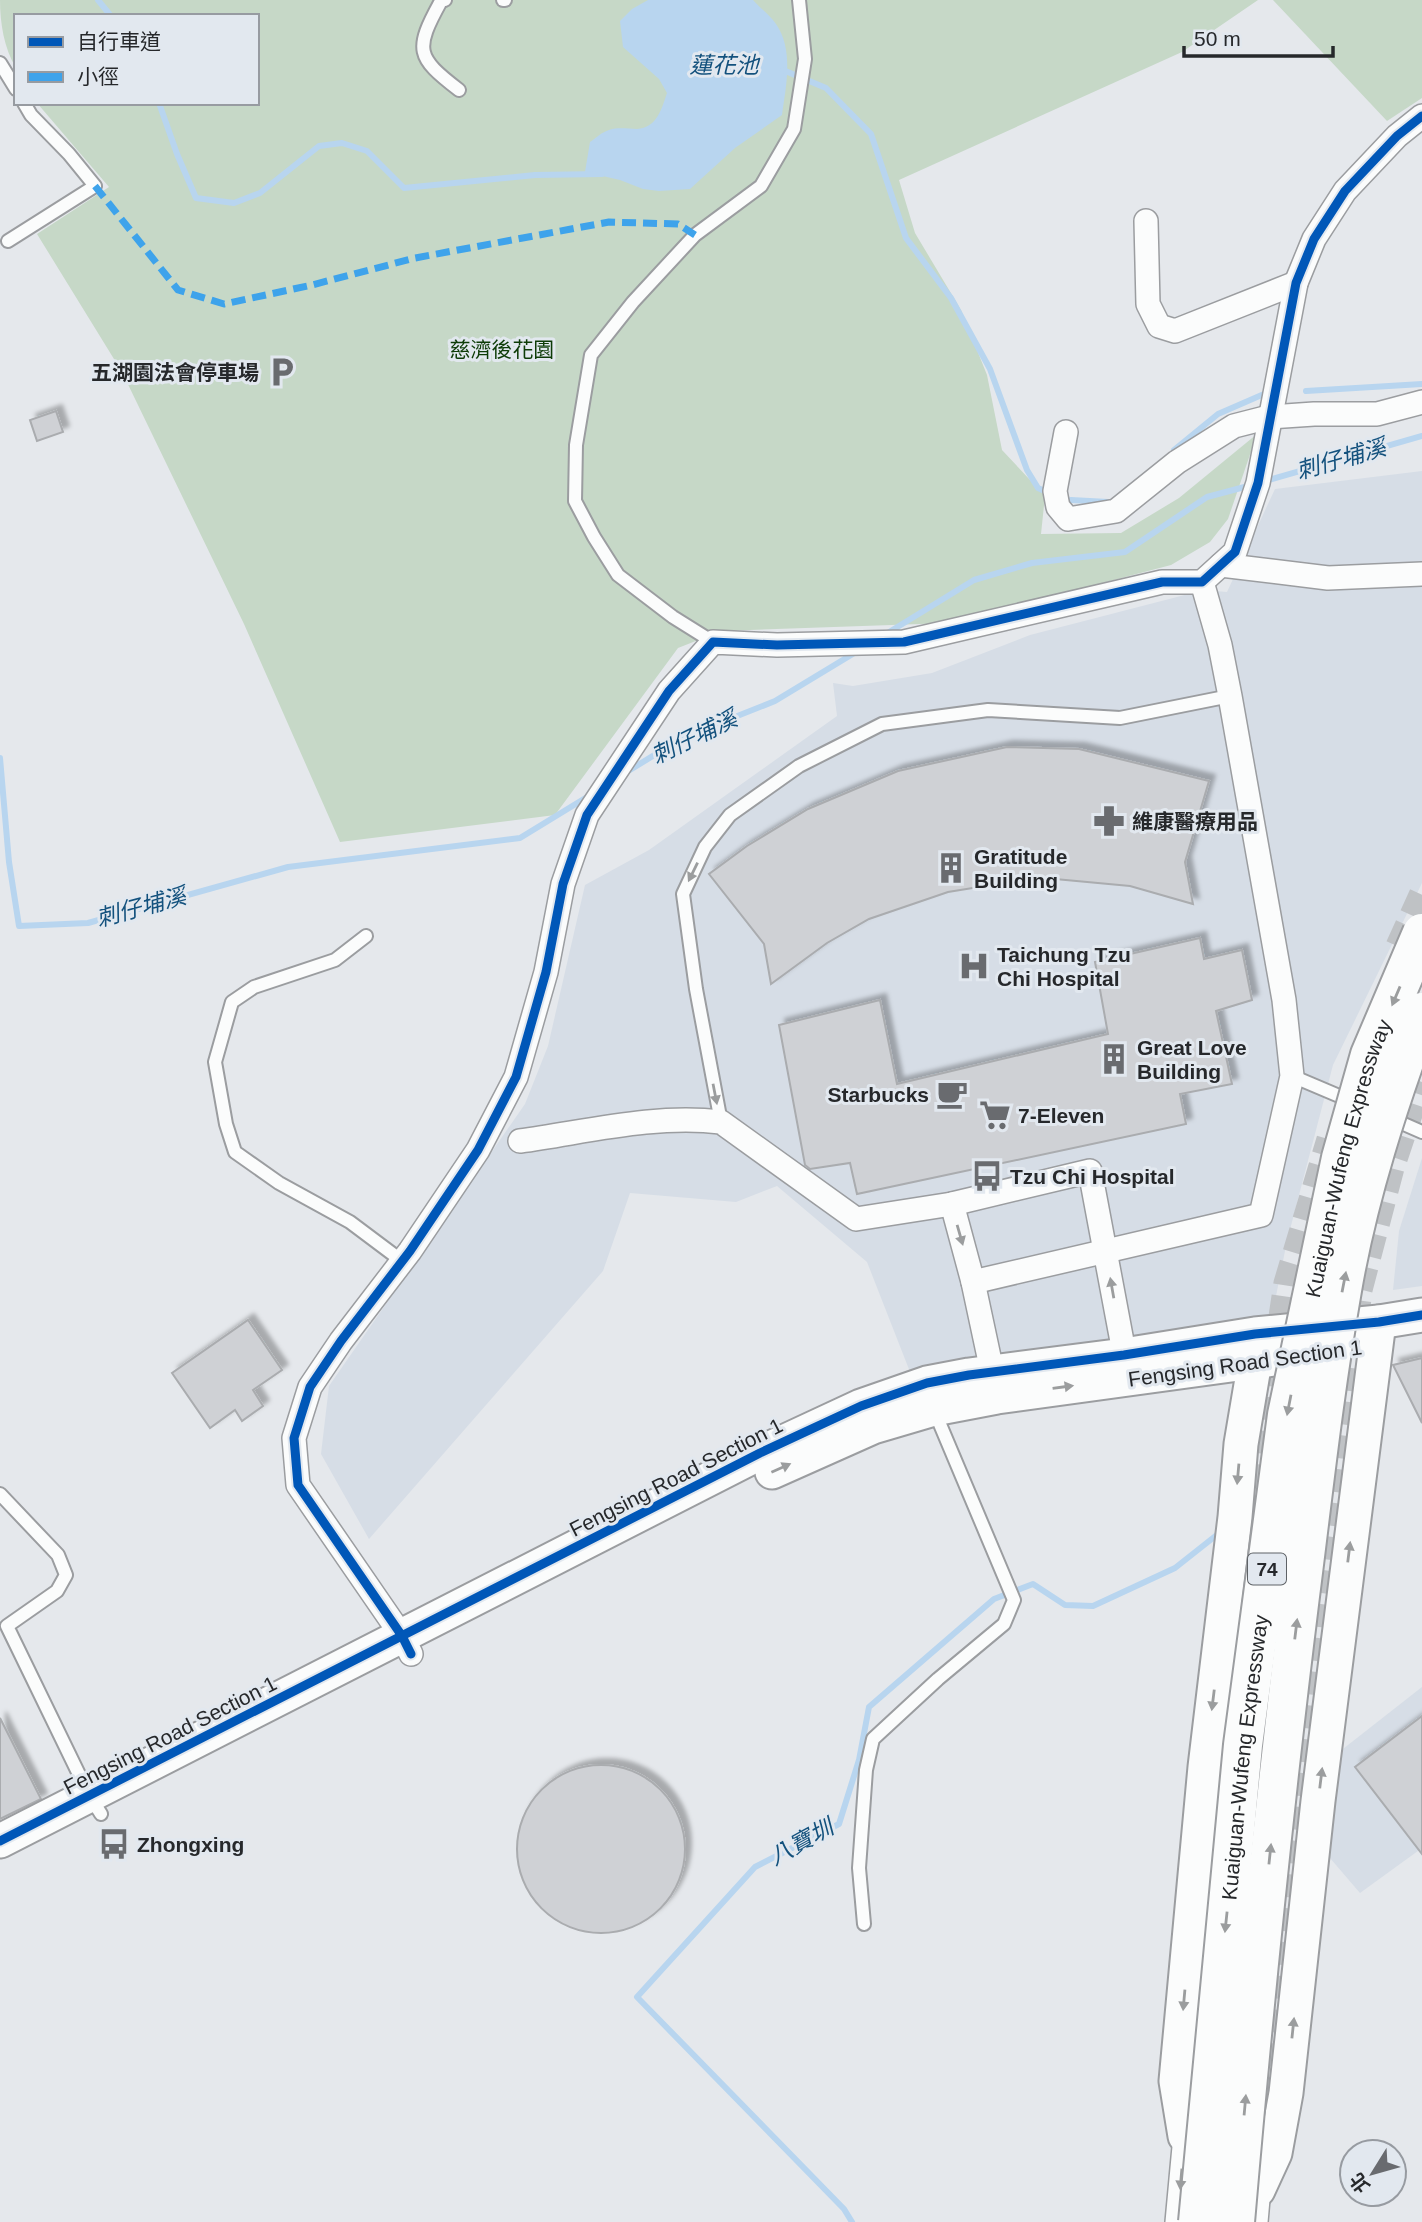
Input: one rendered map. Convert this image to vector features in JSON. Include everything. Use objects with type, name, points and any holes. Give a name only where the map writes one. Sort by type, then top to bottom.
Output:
[{"type":"highway","name":"Kuaiguan-Wufeng Expressway","points":[[1198,2222],[1243,1745],[1287,1415],[1341,1158],[1370,1055],[1422,933]]},
{"type":"highway","name":"Kuaiguan-Wufeng Expressway","points":[[1235,2222],[1254,1999],[1281,1749],[1342,1289],[1372,1165],[1403,1063],[1422,1012]]},
{"type":"street","points":[[406,1645],[298,1485],[294,1438],[310,1387],[402,1261],[478,1150],[516,1077],[546,972],[563,884],[587,815],[669,691],[713,642],[777,645],[904,642],[1162,582],[1202,582],[1236,552],[1258,483],[1296,283],[1314,239],[1345,191],[1397,136],[1422,116]]},
{"type":"street","points":[[1146,221],[1148,304],[1159,326],[1175,331],[1296,283]]},
{"type":"street","points":[[1066,432],[1055,491],[1058,507],[1068,519],[1115,511],[1177,462],[1234,426],[1269,417],[1377,414],[1422,402]]},
{"type":"street","points":[[1220,565],[1328,578],[1422,574]]},
{"type":"street","points":[[973,1282],[1262,1215],[1292,1076],[1284,1000],[1230,696],[1220,645],[1202,582]]},
{"type":"street","points":[[520,1141],[666,1119],[721,1122],[856,1219],[951,1204],[1090,1171],[1126,1367]]},
{"type":"street","points":[[951,1204],[973,1282],[995,1385]]},
{"type":"street","name":"Fengsing Road Section 1","points":[[1377,1334],[1422,1315]]},
{"type":"street","points":[[1257,2206],[1275,2153],[1286,2093],[1318,1801],[1377,1334]]},
{"type":"street","name":"Fengsing Road Section 1","points":[[0,1866],[95,1805],[406,1645],[873,1427],[931,1396],[1255,1347],[1377,1334],[1422,1338]]},
{"type":"street","points":[[1177,2222],[1185,2136],[1176,2081],[1205,1767],[1235,1517],[1241,1444],[1255,1347]]},
{"type":"street","name":"Fengsing Road Section 1","points":[[0,1841],[95,1805]]},
{"type":"street","points":[[1257,2206],[1262,2147]]},
{"type":"lane","points":[[445,0],[440,1],[428,24],[422,45],[429,67],[459,90]]},
{"type":"lane","points":[[713,642],[673,617],[618,575],[575,501],[576,445],[591,355],[633,302],[695,235],[761,186],[794,129],[805,59],[799,0]]},
{"type":"lane","points":[[0,63],[14,86]]},
{"type":"lane","points":[[8,241],[95,186],[69,154],[31,115],[25,105]]},
{"type":"lane","points":[[721,1122],[696,989],[683,894],[705,847],[730,815],[799,766],[883,724],[988,710],[1155,718],[1230,696]]},
{"type":"lane","points":[[366,936],[335,960],[254,987],[232,1002],[215,1062],[226,1124],[235,1152],[279,1182],[350,1222],[402,1261]]},
{"type":"lane","points":[[1292,1076],[1422,1132]]},
{"type":"lane","points":[[864,1924],[859,1868],[866,1770],[873,1739],[938,1679],[1004,1624],[1014,1600],[931,1396]]},
{"type":"lane","points":[[0,1494],[58,1555],[66,1575],[57,1591],[7,1626],[95,1805]]},
{"type":"shaded area","name":"Taichung Tzu Chi Hospital","points":[[1422,471],[1422,883],[1333,1065],[1287,1241],[1272,1316],[1100,1343],[1020,1351],[912,1377],[867,1262],[777,1186],[736,1202],[630,1193],[603,1271],[369,1539],[321,1454],[329,1386],[525,1104],[548,1046],[585,885],[649,850],[837,716],[833,683],[853,686],[932,673],[1030,635],[1204,590],[1227,592],[1275,489]]},
{"type":"shaded area","points":[[1422,1158],[1422,1286],[1393,1290],[1399,1231]]},
{"type":"shaded area","points":[[1422,1687],[1422,1848],[1360,1893],[1324,1851],[1334,1756]]},
{"type":"green space","name":"慈濟後花園","points":[[0,0],[1258,0],[1182,52],[899,180],[915,233],[961,310],[987,375],[1002,450],[1045,496],[1041,534],[1121,533],[1179,498],[1257,434],[1228,519],[1210,542],[1171,565],[949,623],[721,631],[678,648],[555,815],[340,842],[244,624],[122,372],[37,234],[109,187],[39,105],[259,105],[259,14],[14,14],[14,64],[8,52]]},
{"type":"green space","points":[[1273,0],[1422,0],[1422,98],[1387,121]]},
{"type":"water","name":"蓮花池","points":[[648,0],[753,0],[776,24],[785,45],[787,68],[782,115],[735,148],[690,189],[643,189],[620,180],[585,172],[590,142],[609,130],[644,128],[654,121],[663,105],[667,93],[659,79],[623,47],[620,21],[632,9]]},
{"type":"building","points":[[56,411],[63,432],[37,441],[30,420]]},
{"type":"building","name":"Gratitude Building","points":[[1007,747],[1079,749],[1209,781],[1185,862],[1193,904],[1130,886],[1055,879],[1022,880],[948,892],[869,919],[827,943],[771,984],[764,944],[709,874],[747,846],[808,809],[898,771]]},
{"type":"building","name":"Great Love Building","points":[[1200,938],[1204,959],[1242,950],[1252,1000],[1216,1011],[1232,1084],[1180,1094],[1186,1124],[857,1194],[850,1163],[810,1169],[805,1165],[779,1025],[880,1000],[897,1084],[1108,1034],[1095,962]]},
{"type":"building","points":[[248,1320],[282,1370],[253,1390],[263,1406],[242,1421],[235,1410],[210,1428],[172,1373]]},
{"type":"building","points":[[1422,1358],[1422,1423],[1393,1365]]},
{"type":"building","points":[[1422,1716],[1422,1854],[1355,1767]]},
{"type":"building","points":[[0,1718],[41,1799],[0,1819]]},
{"type":"building","points":[[601,1765],[633,1771],[661,1789],[679,1817],[685,1849],[679,1881],[661,1909],[633,1927],[601,1933],[569,1927],[541,1909],[523,1881],[517,1849],[523,1817],[541,1789],[569,1771]]},
{"type":"waterway","points":[[98,0],[109,14]]},
{"type":"waterway","points":[[783,70],[826,88],[871,134],[906,238],[951,298],[990,369],[1027,470],[1038,488],[1049,493]]},
{"type":"waterway","points":[[160,105],[196,198],[234,203],[260,193],[319,146],[342,143],[367,151],[404,188],[535,175],[602,174]]},
{"type":"waterway","points":[[1306,391],[1422,384]]},
{"type":"waterway","points":[[1174,450],[1218,414],[1271,391]]},
{"type":"waterway","name":"刺仔埔溪","points":[[1262,482],[1422,436]]},
{"type":"waterway","name":"刺仔埔溪","points":[[886,634],[974,580],[1032,563],[1125,552],[1207,497],[1252,485]]},
{"type":"waterway","points":[[1071,500],[1108,502]]},
{"type":"waterway","name":"刺仔埔溪","points":[[625,773],[682,738],[775,701],[856,652]]},
{"type":"waterway","name":"刺仔埔溪","points":[[0,758],[9,862],[19,926],[88,923],[288,867],[520,838],[592,794]]},
{"type":"waterway","name":"八寶圳","points":[[852,2222],[844,2209],[637,1997],[755,1867],[839,1824],[859,1760],[869,1707],[994,1599],[1033,1584],[1065,1605],[1093,1606],[1175,1568],[1218,1534]]},
{"type":"tunnel","points":[[1397,946],[1422,891]]},
{"type":"tunnel","points":[[1264,2134],[1306,1742],[1361,1290],[1393,1168],[1422,1082]]},
{"type":"tunnel","points":[[1250,1555],[1266,1411],[1285,1283],[1328,1139]]},
{"type":"marked path","points":[[95,186],[178,290],[224,304],[312,285],[415,258],[609,222],[678,224],[695,235]]},
{"type":"cycle path","points":[[411,1654],[402,1636],[298,1485],[294,1438],[310,1387],[341,1341],[410,1251],[478,1150],[516,1077],[546,972],[563,884],[587,815],[669,691],[713,642],[777,645],[904,642],[1162,582],[1202,582],[1235,552],[1258,483],[1296,283],[1314,239],[1345,191],[1397,136],[1422,116]]},
{"type":"cycle path","points":[[0,1841],[760,1453],[861,1406],[927,1383],[969,1375],[1124,1355],[1255,1334],[1422,1315]]},
{"type":"place","name":"五湖園法會停車場","points":[[282,372]]},
{"type":"place","name":"維康醫療用品","points":[[1109,821]]},
{"type":"place","name":"Gratitude Building","points":[[951,868]]},
{"type":"place","name":"Taichung Tzu Chi Hospital","points":[[974,966]]},
{"type":"place","name":"Great Love Building","points":[[1114,1059]]},
{"type":"place","name":"Starbucks","points":[[952,1094]]},
{"type":"place","name":"7-Eleven","points":[[995,1115]]},
{"type":"place","name":"Tzu Chi Hospital","points":[[987,1176]]},
{"type":"place","name":"Zhongxing","points":[[114,1844]]}]
